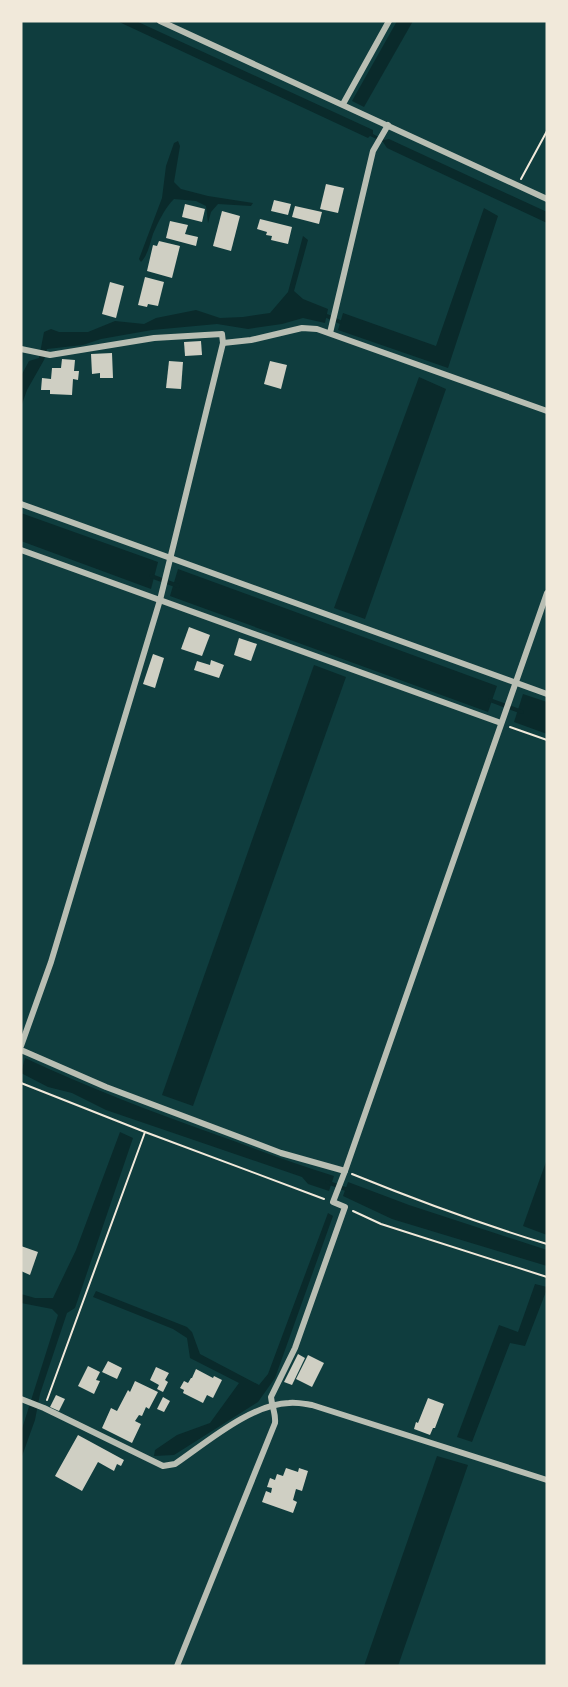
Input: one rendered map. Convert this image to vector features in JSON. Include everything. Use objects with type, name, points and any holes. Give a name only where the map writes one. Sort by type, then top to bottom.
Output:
[{"type":"street","points":[[160,21],[547,199]]},
{"type":"street","points":[[343,104],[389,21]]},
{"type":"street","points":[[330,333],[374,151],[388,125]]},
{"type":"street","points":[[223,343],[251,340],[302,328],[317,329],[547,411]]},
{"type":"street","points":[[21,349],[50,355],[154,338],[195,334],[222,334],[223,343],[160,600],[51,962],[21,1048],[106,1087],[270,1149],[344,1173]]},
{"type":"street","points":[[21,504],[547,694]]},
{"type":"street","points":[[21,550],[501,722]]},
{"type":"street","points":[[177,1666],[275,1423],[276,1414],[271,1397],[295,1348],[345,1207],[333,1202],[335,1194],[547,593]]},
{"type":"street","points":[[24,1400],[43,1407],[163,1466],[175,1464],[237,1421],[259,1409],[288,1402],[312,1405],[547,1480]]},
{"type":"path","points":[[518,184],[547,131]]},
{"type":"path","points":[[501,722],[547,740]]},
{"type":"path","points":[[21,1083],[333,1202]]},
{"type":"path","points":[[43,1407],[145,1132]]},
{"type":"path","points":[[344,1173],[547,1245]]},
{"type":"path","points":[[345,1207],[381,1224],[547,1277]]},
{"type":"water","points":[[117,21],[136,21],[373,130],[373,134],[384,140],[389,139],[547,212],[547,223],[387,148],[383,142],[370,136],[368,138]]},
{"type":"water","points":[[397,21],[413,21],[364,107],[352,101]]},
{"type":"water","points":[[178,141],[180,146],[174,182],[181,189],[253,203],[251,206],[218,204],[211,212],[208,223],[206,206],[196,201],[174,199],[159,220],[141,262],[139,259],[162,198],[166,166],[174,143]]},
{"type":"water","points":[[484,208],[498,216],[448,368],[338,330],[343,313],[436,346]]},
{"type":"water","points":[[303,236],[308,240],[294,291],[303,299],[328,309],[325,323],[303,318],[248,329],[217,324],[152,330],[101,339],[83,345],[47,349],[21,407],[21,376],[29,361],[39,358],[44,332],[51,329],[59,332],[88,332],[115,321],[144,324],[156,318],[196,310],[220,318],[270,313],[288,292]]},
{"type":"water","points":[[419,377],[446,389],[365,619],[334,608]]},
{"type":"water","points":[[21,513],[158,562],[151,589],[21,541]]},
{"type":"water","points":[[178,569],[497,686],[488,712],[170,596]]},
{"type":"water","points":[[314,665],[346,677],[193,1106],[162,1095]]},
{"type":"water","points":[[523,694],[547,702],[547,734],[514,722]]},
{"type":"water","points":[[25,1058],[144,1108],[334,1176],[329,1191],[308,1184],[302,1177],[106,1110],[72,1093],[48,1087],[21,1073]]},
{"type":"water","points":[[120,1132],[133,1138],[75,1308],[67,1313],[21,1459],[21,1432],[58,1315],[52,1309],[21,1303],[21,1294],[35,1298],[53,1298],[76,1250]]},
{"type":"water","points":[[547,1159],[547,1235],[523,1226]]},
{"type":"water","points":[[348,1182],[409,1205],[547,1250],[547,1266],[392,1219],[343,1196]]},
{"type":"water","points":[[328,1213],[333,1216],[275,1378],[258,1402],[174,1455],[154,1456],[155,1450],[177,1435],[210,1423],[239,1383],[190,1358],[187,1338],[173,1329],[93,1297],[96,1291],[187,1327],[192,1332],[200,1354],[259,1385],[268,1374]]},
{"type":"water","points":[[535,1284],[547,1287],[547,1289],[525,1346],[510,1343],[472,1442],[457,1437],[499,1325],[518,1332]]},
{"type":"water","points":[[437,1456],[468,1465],[398,1666],[364,1666]]},
{"type":"building","points":[[326,184],[344,188],[338,213],[320,209]]},
{"type":"building","points":[[274,200],[291,204],[288,215],[271,211]]},
{"type":"building","points":[[185,204],[205,209],[202,222],[182,217]]},
{"type":"building","points":[[295,206],[322,212],[319,224],[292,217]]},
{"type":"building","points":[[222,211],[240,216],[231,251],[213,246]]},
{"type":"building","points":[[260,219],[292,227],[288,244],[271,240],[272,236],[266,235],[267,232],[257,229]]},
{"type":"building","points":[[170,221],[188,225],[185,234],[198,237],[196,246],[166,238]]},
{"type":"building","points":[[159,241],[180,246],[172,278],[147,271],[153,245],[157,246]]},
{"type":"building","points":[[145,277],[164,282],[158,306],[138,305]]},
{"type":"building","points":[[110,282],[124,286],[116,318],[102,314]]},
{"type":"building","points":[[201,341],[202,355],[185,356],[184,342]]},
{"type":"building","points":[[112,353],[113,378],[100,378],[100,373],[92,374],[91,354]]},
{"type":"building","points":[[62,359],[75,360],[74,371],[79,371],[78,380],[73,379],[72,395],[50,394],[50,390],[41,390],[42,378],[51,379],[52,368],[61,368]]},
{"type":"building","points":[[169,361],[183,362],[181,389],[166,388]]},
{"type":"building","points":[[270,361],[287,365],[281,389],[264,384]]},
{"type":"building","points":[[189,627],[210,635],[202,656],[181,649]]},
{"type":"building","points":[[239,638],[257,644],[251,661],[234,655]]},
{"type":"building","points":[[153,654],[164,658],[155,688],[143,684]]},
{"type":"building","points":[[211,660],[224,665],[219,678],[194,670],[197,661],[210,665]]},
{"type":"building","points":[[21,1246],[38,1252],[30,1275],[21,1271]]},
{"type":"building","points":[[298,1354],[305,1358],[292,1385],[284,1382]]},
{"type":"building","points":[[308,1355],[324,1363],[312,1387],[296,1379]]},
{"type":"building","points":[[108,1361],[122,1368],[117,1379],[102,1372]]},
{"type":"building","points":[[88,1366],[100,1372],[96,1380],[100,1381],[94,1394],[78,1386]]},
{"type":"building","points":[[156,1367],[169,1373],[163,1392],[157,1389],[159,1385],[150,1380]]},
{"type":"building","points":[[196,1369],[222,1380],[213,1398],[207,1395],[203,1403],[183,1393],[184,1390],[180,1388],[184,1381],[188,1383]]},
{"type":"building","points":[[135,1381],[158,1392],[149,1409],[146,1407],[142,1416],[139,1415],[135,1421],[141,1424],[132,1443],[102,1428],[111,1408],[117,1411]]},
{"type":"building","points":[[56,1395],[65,1399],[59,1411],[50,1407]]},
{"type":"building","points":[[163,1397],[170,1401],[164,1412],[157,1409]]},
{"type":"building","points":[[428,1398],[444,1404],[430,1435],[414,1429]]},
{"type":"building","points":[[78,1435],[124,1460],[121,1466],[117,1464],[114,1471],[98,1462],[82,1491],[55,1476]]},
{"type":"building","points":[[286,1468],[298,1472],[299,1468],[308,1471],[302,1491],[296,1489],[293,1500],[297,1502],[293,1513],[262,1502],[266,1491],[271,1493],[272,1488],[267,1487],[270,1478],[275,1480],[277,1474],[283,1476]]},
{"type":"waterway","points":[[327,316],[340,322]]},
{"type":"waterway","points":[[151,576],[178,586]]},
{"type":"waterway","points":[[490,700],[522,712]]},
{"type":"waterway","points":[[327,1182],[348,1190]]}]
